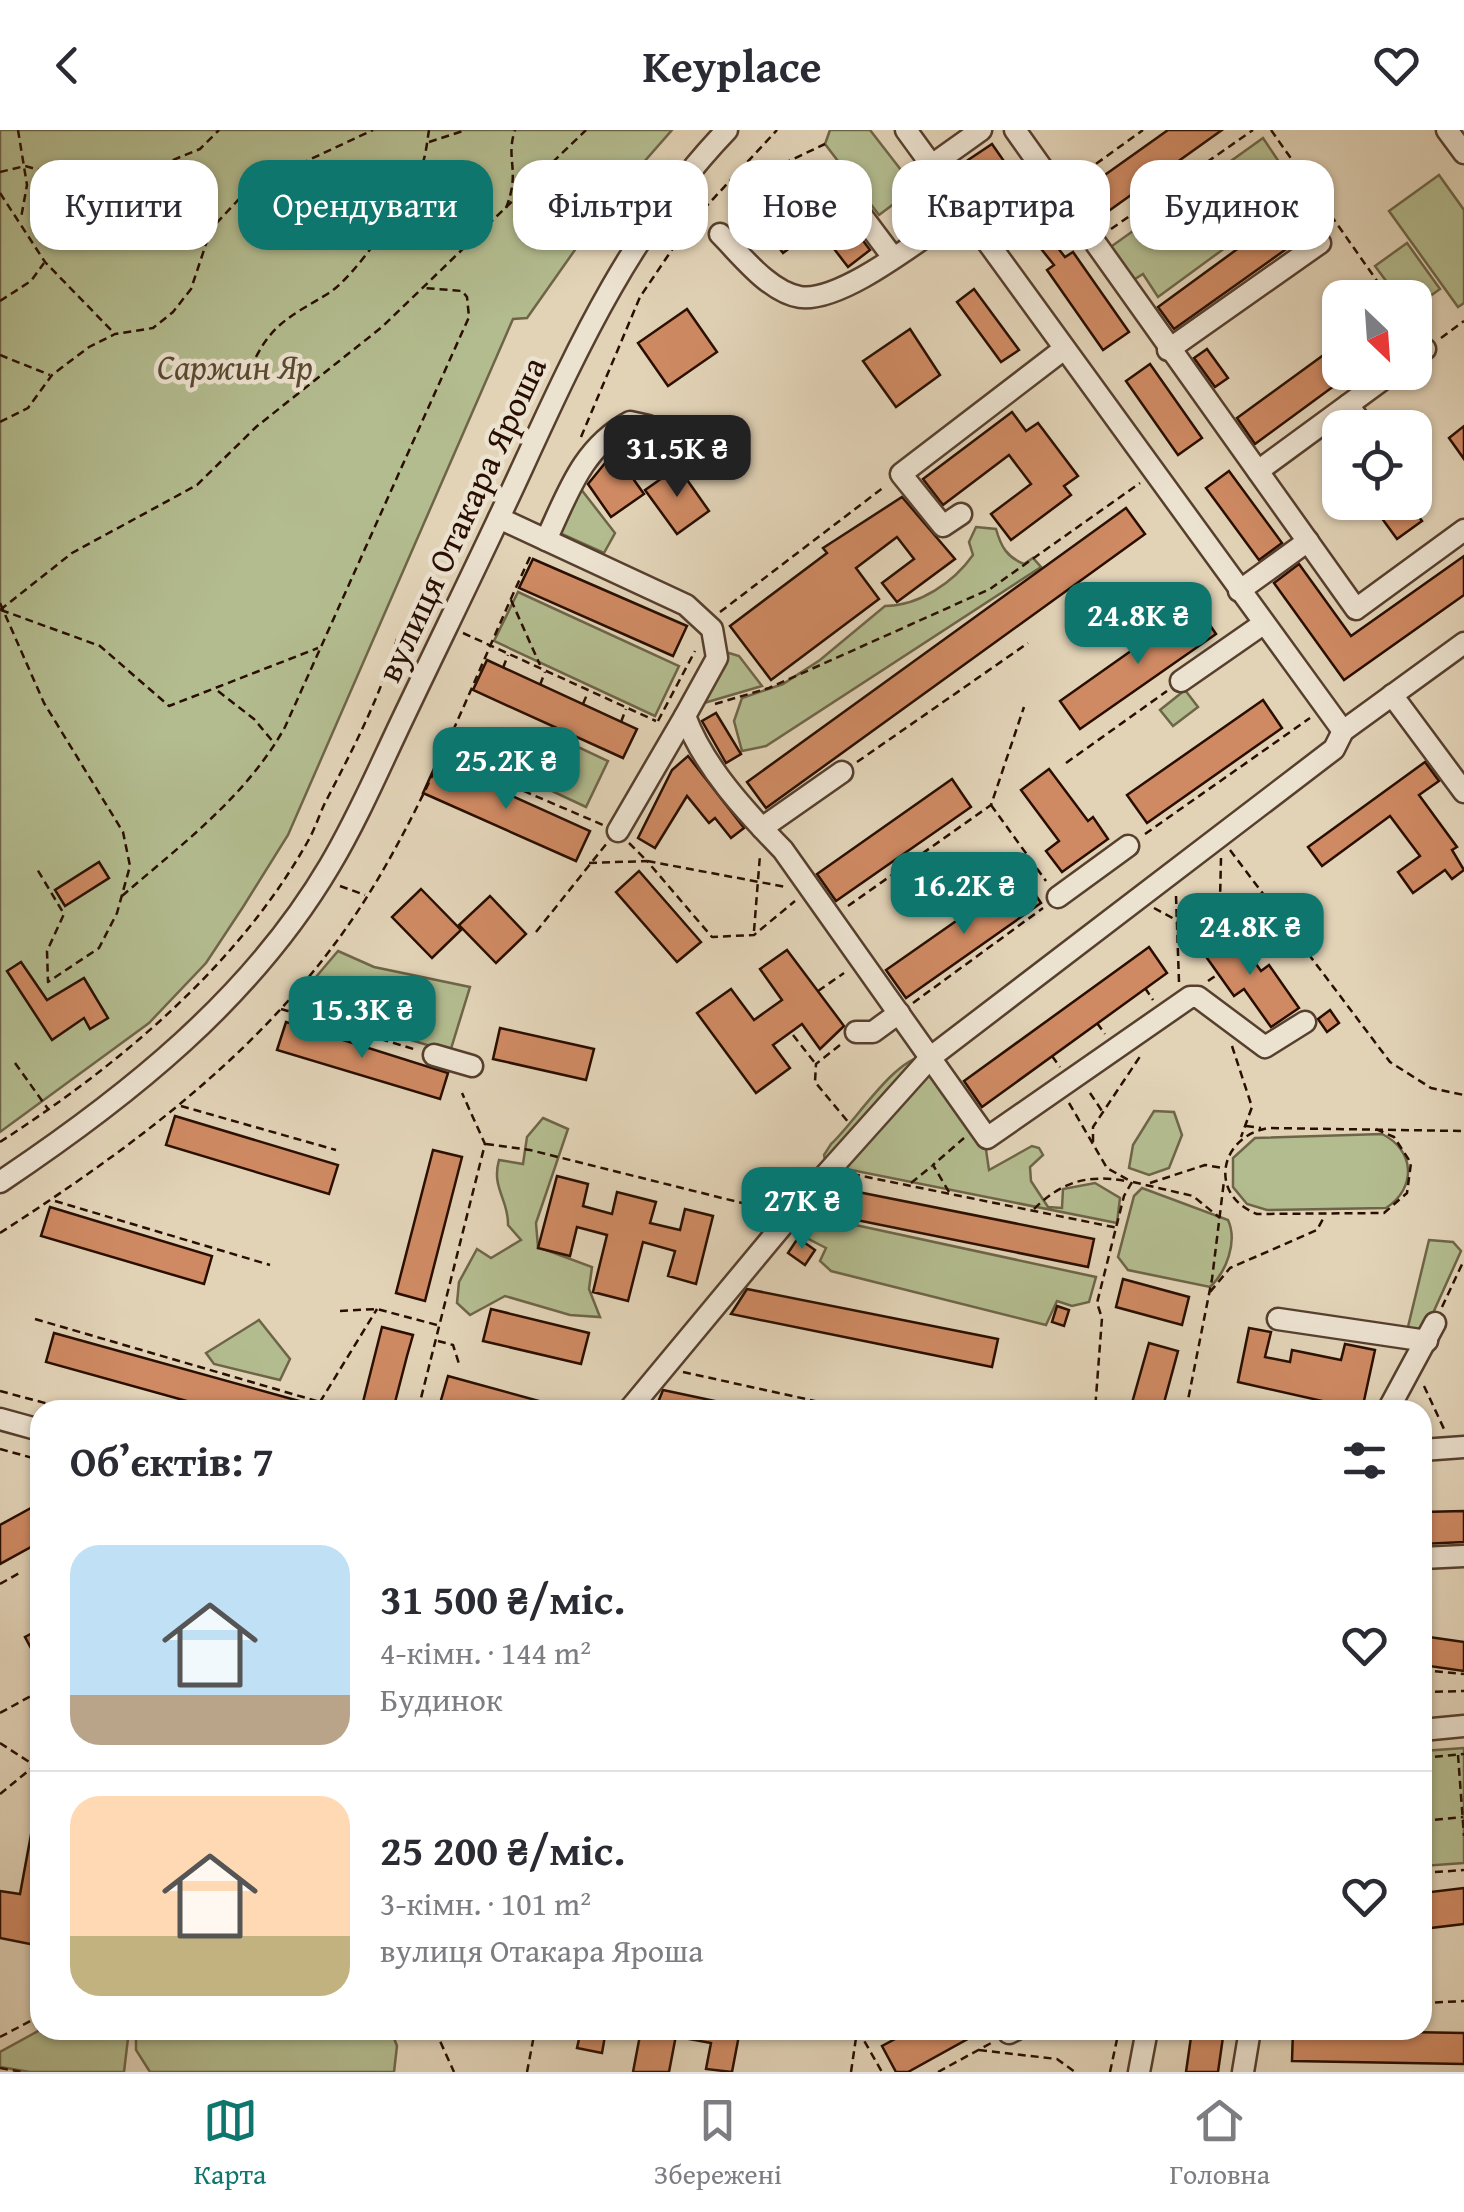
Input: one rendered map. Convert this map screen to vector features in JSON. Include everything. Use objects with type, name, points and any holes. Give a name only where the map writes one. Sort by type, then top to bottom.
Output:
[{"type":"street","name":"вулиця Отакара Яроша","points":[[0,1182],[122,1096],[183,1043],[255,969],[330,866],[448,626],[594,312],[667,198],[727,130]]},
{"type":"street","points":[[906,130],[928,160]]},
{"type":"street","points":[[939,160],[981,130]]},
{"type":"street","points":[[1015,130],[1036,160]]},
{"type":"street","points":[[1447,130],[1464,153]]},
{"type":"street","points":[[872,230],[892,256]]},
{"type":"street","points":[[720,234],[749,264],[797,296],[828,297],[901,250]]},
{"type":"street","points":[[993,250],[1343,731]]},
{"type":"street","points":[[1100,250],[1356,609],[1464,530]]},
{"type":"street","points":[[1168,350],[1310,250]]},
{"type":"street","points":[[961,514],[943,526],[902,474],[1064,348]]},
{"type":"street","points":[[1258,471],[1368,390]]},
{"type":"street","points":[[1348,405],[1352,410]]},
{"type":"street","points":[[546,540],[587,454],[605,436],[630,422],[648,426]]},
{"type":"street","points":[[499,518],[686,606],[715,637],[717,658],[618,832]]},
{"type":"street","points":[[1240,591],[1308,541]]},
{"type":"street","points":[[1181,681],[1263,624]]},
{"type":"street","points":[[637,1400],[810,1191],[931,1058],[1334,749],[1343,731],[1464,643]]},
{"type":"street","points":[[1392,695],[1464,792]]},
{"type":"street","points":[[685,716],[694,739],[809,889],[988,1138],[1153,1011],[1198,997],[1265,1047],[1305,1022]]},
{"type":"street","points":[[762,828],[842,772]]},
{"type":"street","points":[[1058,897],[1128,846]]},
{"type":"street","points":[[856,1032],[872,1032],[899,1013]]},
{"type":"street","points":[[434,1054],[472,1066]]},
{"type":"street","points":[[1278,1319],[1431,1332],[1394,1400]]},
{"type":"street","points":[[0,1419],[30,1427]]},
{"type":"street","points":[[1432,1449],[1458,1447]]},
{"type":"street","points":[[1432,1558],[1464,1556]]},
{"type":"street","points":[[1432,1729],[1464,1726]]},
{"type":"street","points":[[1139,2072],[1144,2040]]},
{"type":"street","points":[[1243,2072],[1248,2040]]},
{"type":"path","points":[[18,130],[26,166],[26,198],[20,219]]},
{"type":"path","points":[[0,172],[26,166],[104,188],[200,149],[219,130]]},
{"type":"path","points":[[0,422],[28,408],[52,376],[115,334],[154,328],[173,312],[190,289],[211,229],[240,198],[266,180],[373,130]]},
{"type":"path","points":[[256,357],[278,323],[332,292],[352,270],[420,169],[430,130]]},
{"type":"path","points":[[427,142],[466,130]]},
{"type":"path","points":[[506,209],[516,184],[510,150],[514,132],[507,130]]},
{"type":"path","points":[[0,610],[72,553],[196,485],[256,427],[424,288],[586,130]]},
{"type":"path","points":[[1100,160],[1143,130]]},
{"type":"path","points":[[1110,230],[1253,130]]},
{"type":"path","points":[[1270,130],[1376,280]]},
{"type":"path","points":[[791,160],[825,144]]},
{"type":"path","points":[[0,192],[45,262],[115,334]]},
{"type":"path","points":[[0,301],[31,281],[45,262]]},
{"type":"path","points":[[122,896],[227,805],[264,764],[275,745],[469,317],[467,296],[462,291],[424,288]]},
{"type":"path","points":[[0,355],[52,376]]},
{"type":"path","points":[[672,739],[659,732],[658,722],[706,623],[902,474]]},
{"type":"path","points":[[769,688],[1002,582],[1141,483]]},
{"type":"path","points":[[510,599],[544,669],[540,685]]},
{"type":"path","points":[[0,603],[44,703],[123,832],[130,866],[122,896],[99,948],[48,982],[47,951],[64,914],[37,869]]},
{"type":"path","points":[[0,610],[100,646],[169,706],[320,646]]},
{"type":"path","points":[[448,626],[658,722]]},
{"type":"path","points":[[0,1142],[48,1110],[154,1024],[225,956],[267,903],[308,841],[340,778],[397,638]]},
{"type":"path","points":[[842,772],[1028,643]]},
{"type":"path","points":[[503,668],[509,653]]},
{"type":"path","points":[[1066,763],[1181,681]]},
{"type":"path","points":[[217,690],[254,719],[275,745]]},
{"type":"path","points":[[582,704],[588,690]]},
{"type":"path","points":[[831,919],[991,805],[1024,707]]},
{"type":"path","points":[[621,722],[627,708]]},
{"type":"path","points":[[1128,846],[1311,717]]},
{"type":"path","points":[[438,755],[618,832],[712,937],[754,935],[809,889]]},
{"type":"path","points":[[899,1013],[1058,897],[991,805]]},
{"type":"path","points":[[754,935],[762,828]]},
{"type":"path","points":[[536,932],[618,832]]},
{"type":"path","points":[[1208,942],[1220,900],[1221,836]]},
{"type":"path","points":[[1221,836],[1390,1062],[1431,1088],[1464,1094]]},
{"type":"path","points":[[589,863],[647,861],[758,885],[809,889]]},
{"type":"path","points":[[1174,872],[1179,922],[1179,1004]]},
{"type":"path","points":[[334,882],[366,896]]},
{"type":"path","points":[[1138,898],[1179,922]]},
{"type":"path","points":[[818,991],[862,962]]},
{"type":"path","points":[[1207,982],[1218,974]]},
{"type":"path","points":[[1093,1144],[1093,1127],[1138,1062],[1153,1011],[1145,988]]},
{"type":"path","points":[[280,1009],[434,1054]]},
{"type":"path","points":[[1097,1024],[1105,1035]]},
{"type":"path","points":[[1188,1400],[1221,1219],[1224,1168],[1252,1107],[1250,1090],[1234,1054],[1230,1024]]},
{"type":"path","points":[[816,1064],[856,1032]]},
{"type":"path","points":[[793,1035],[816,1064],[815,1082],[860,1136]]},
{"type":"path","points":[[1052,1056],[1060,1067]]},
{"type":"path","points":[[16,1063],[48,1110]]},
{"type":"path","points":[[1089,1092],[1103,1112]]},
{"type":"path","points":[[421,1400],[485,1144],[462,1094]]},
{"type":"path","points":[[179,1105],[336,1150]]},
{"type":"path","points":[[1071,1106],[1107,1168],[1132,1182]]},
{"type":"path","points":[[1246,1126],[1464,1130]]},
{"type":"path","points":[[1240,1138],[1268,1128]]},
{"type":"path","points":[[1224,1180],[1239,1205],[1256,1214],[1384,1213],[1407,1193],[1412,1173],[1408,1153],[1394,1137],[1376,1129]]},
{"type":"path","points":[[908,1185],[964,1138]]},
{"type":"path","points":[[485,1144],[530,1150],[791,1215]]},
{"type":"path","points":[[933,1165],[951,1194]]},
{"type":"path","points":[[1148,1183],[1205,1165],[1224,1168]]},
{"type":"path","points":[[830,1169],[1119,1228]]},
{"type":"path","points":[[1032,1211],[1052,1191],[1071,1181],[1132,1182],[1193,1196],[1221,1219]]},
{"type":"path","points":[[1096,1400],[1102,1318],[1098,1303],[1124,1196],[1132,1182]]},
{"type":"path","points":[[53,1200],[270,1265]]},
{"type":"path","points":[[1207,1295],[1230,1268],[1318,1230],[1324,1215]]},
{"type":"path","points":[[1431,1332],[1464,1260]]},
{"type":"path","points":[[340,1311],[377,1310],[439,1326]]},
{"type":"path","points":[[321,1400],[377,1310]]},
{"type":"path","points":[[35,1319],[313,1400]]},
{"type":"path","points":[[436,1340],[453,1345],[460,1368]]},
{"type":"path","points":[[1416,1366],[1458,1447]]},
{"type":"path","points":[[662,1368],[810,1400]]},
{"type":"path","points":[[0,1391],[34,1400]]},
{"type":"path","points":[[0,1448],[30,1457]]},
{"type":"path","points":[[0,1584],[21,1572]]},
{"type":"path","points":[[1432,1671],[1464,1674]]},
{"type":"path","points":[[1432,1692],[1464,1690]]},
{"type":"path","points":[[0,1713],[30,1696]]},
{"type":"path","points":[[0,1743],[30,1763]]},
{"type":"path","points":[[1432,1757],[1464,1754]]},
{"type":"path","points":[[1458,1755],[1464,1836]]},
{"type":"path","points":[[0,1794],[30,1769]]},
{"type":"path","points":[[1432,1819],[1463,1817]]},
{"type":"path","points":[[1432,1872],[1464,1870]]},
{"type":"path","points":[[1432,2002],[1464,2001]]},
{"type":"path","points":[[0,2037],[30,2021]]},
{"type":"path","points":[[440,2040],[454,2072]]},
{"type":"path","points":[[527,2072],[533,2040]]},
{"type":"path","points":[[851,2072],[856,2040]]},
{"type":"path","points":[[864,2040],[882,2072]]},
{"type":"path","points":[[938,2072],[997,2040]]},
{"type":"path","points":[[1110,2072],[1117,2040]]},
{"type":"path","points":[[979,2050],[1057,2059],[1075,2072]]},
{"type":"path","points":[[0,2068],[22,2072]]},
{"type":"green space","name":"Саржин Яр","points":[[0,130],[672,130],[646,160],[513,160],[513,250],[575,250],[527,318],[513,319],[288,835],[206,963],[149,1023],[0,1132]]},
{"type":"green space","points":[[830,130],[870,130],[893,160],[892,205],[879,215],[872,206],[872,160],[837,160],[825,144]]},
{"type":"green space","points":[[1263,138],[1278,160],[1232,160]]},
{"type":"green space","points":[[1439,175],[1464,210],[1464,303],[1458,307],[1389,211]]},
{"type":"green space","points":[[1130,233],[1130,250],[1222,250],[1158,297],[1143,274],[1127,284],[1105,251]]},
{"type":"green space","points":[[1407,243],[1440,289],[1432,295],[1432,280],[1385,280],[1375,266]]},
{"type":"green space","points":[[577,484],[615,533],[604,553],[555,531]]},
{"type":"green space","points":[[976,527],[996,529],[1009,555],[1024,564],[1033,558],[1041,567],[766,746],[742,751],[734,721],[742,698],[783,684],[820,660],[885,606],[910,602],[946,583],[973,555],[969,542]]},
{"type":"green space","points":[[518,592],[679,666],[655,716],[494,641]]},
{"type":"green space","points":[[729,653],[739,656],[762,686],[704,703],[700,698]]},
{"type":"green space","points":[[1185,690],[1198,707],[1173,726],[1160,710]]},
{"type":"green space","points":[[544,731],[608,761],[586,807],[522,777]]},
{"type":"green space","points":[[338,951],[374,967],[470,987],[450,1052],[293,1004]]},
{"type":"green space","points":[[924,1056],[985,1143],[989,1170],[1032,1146],[1039,1148],[1043,1155],[1030,1167],[1031,1181],[1048,1207],[1062,1208],[1063,1189],[1095,1183],[1120,1198],[1117,1223],[826,1165],[824,1155],[831,1144],[875,1093],[900,1068]]},
{"type":"green space","points":[[1154,1111],[1174,1112],[1182,1135],[1169,1168],[1149,1175],[1129,1168],[1133,1145]]},
{"type":"green space","points":[[543,1118],[568,1129],[536,1223],[538,1247],[592,1267],[589,1289],[600,1317],[570,1315],[505,1296],[470,1315],[457,1303],[459,1282],[477,1249],[491,1258],[521,1240],[508,1225],[497,1178],[499,1160],[523,1164],[527,1137]]},
{"type":"green space","points":[[1382,1134],[1401,1150],[1408,1170],[1403,1190],[1386,1208],[1267,1210],[1247,1204],[1233,1187],[1233,1158],[1255,1138]]},
{"type":"green space","points":[[828,1182],[823,1218],[1096,1277],[1089,1302],[1072,1306],[1057,1301],[1046,1325],[831,1271],[820,1261],[826,1248],[799,1234],[795,1224]]},
{"type":"green space","points":[[1142,1188],[1228,1220],[1232,1238],[1229,1256],[1210,1287],[1128,1270],[1118,1257],[1134,1196]]},
{"type":"green space","points":[[1429,1240],[1453,1242],[1461,1251],[1424,1333],[1407,1331]]},
{"type":"green space","points":[[259,1320],[290,1359],[280,1380],[214,1364],[206,1353]]},
{"type":"green space","points":[[1464,1748],[1464,1863],[1432,1865],[1432,1750]]},
{"type":"green space","points":[[30,2036],[30,2040],[128,2040],[124,2072],[30,2072],[0,2067],[0,2052]]},
{"type":"green space","points":[[136,2040],[395,2040],[397,2046],[394,2072],[150,2072],[136,2050]]},
{"type":"building","points":[[1168,130],[1222,130],[1180,160],[1130,160],[1130,196],[1110,210],[1110,171]]},
{"type":"building","points":[[992,144],[1003,160],[968,160]]},
{"type":"building","points":[[835,250],[870,250],[848,267]]},
{"type":"building","points":[[1042,250],[1059,250],[1065,257],[1073,252],[1129,332],[1103,350],[1047,270],[1054,265]]},
{"type":"building","points":[[1236,250],[1285,250],[1174,329],[1158,307]]},
{"type":"building","points":[[974,289],[1019,350],[1001,362],[957,302]]},
{"type":"building","points":[[687,309],[717,352],[668,386],[638,343]]},
{"type":"building","points":[[910,329],[940,375],[896,407],[863,361]]},
{"type":"building","points":[[1207,349],[1228,378],[1215,387],[1194,358]]},
{"type":"building","points":[[1322,356],[1322,390],[1328,390],[1255,444],[1237,418]]},
{"type":"building","points":[[1150,364],[1202,438],[1178,455],[1126,381]]},
{"type":"building","points":[[1012,412],[1026,431],[1038,423],[1078,476],[1064,486],[1071,495],[1011,540],[991,514],[1031,484],[1009,455],[943,505],[923,479]]},
{"type":"building","points":[[1464,426],[1464,459],[1449,438]]},
{"type":"building","points":[[614,452],[644,494],[611,517],[588,484]]},
{"type":"building","points":[[678,467],[709,511],[677,534],[645,490]]},
{"type":"building","points":[[1229,471],[1282,543],[1259,560],[1206,488]]},
{"type":"building","points":[[902,497],[955,559],[897,602],[882,583],[914,559],[897,537],[856,568],[879,599],[771,680],[730,626],[827,553],[823,548]]},
{"type":"building","points":[[1126,508],[1145,534],[766,808],[747,782]]},
{"type":"building","points":[[1383,520],[1421,520],[1422,521],[1397,539]]},
{"type":"building","points":[[1464,556],[1464,595],[1344,680],[1274,583],[1299,564],[1351,636]]},
{"type":"building","points":[[533,559],[687,626],[673,656],[519,588]]},
{"type":"building","points":[[1196,605],[1216,634],[1080,729],[1060,701]]},
{"type":"building","points":[[487,660],[637,729],[623,758],[473,690]]},
{"type":"building","points":[[1263,700],[1282,728],[1147,823],[1127,795]]},
{"type":"building","points":[[716,713],[741,754],[726,763],[702,721]]},
{"type":"building","points":[[688,756],[744,828],[731,838],[715,818],[709,823],[687,796],[655,848],[638,838],[672,770]]},
{"type":"building","points":[[437,762],[590,831],[576,861],[423,793]]},
{"type":"building","points":[[1425,762],[1439,781],[1419,795],[1457,847],[1452,850],[1464,870],[1452,879],[1445,870],[1413,893],[1398,872],[1420,856],[1390,816],[1322,866],[1308,847]]},
{"type":"building","points":[[1049,769],[1088,821],[1093,817],[1108,839],[1062,872],[1046,851],[1059,841],[1021,790]]},
{"type":"building","points":[[952,779],[971,807],[836,901],[817,874]]},
{"type":"building","points":[[99,862],[109,878],[65,906],[55,890]]},
{"type":"building","points":[[639,871],[701,942],[677,962],[616,892]]},
{"type":"building","points":[[1022,875],[1041,903],[906,998],[886,970]]},
{"type":"building","points":[[421,889],[461,930],[432,958],[392,917]]},
{"type":"building","points":[[490,896],[526,934],[496,963],[459,925]]},
{"type":"building","points":[[1232,930],[1261,971],[1269,965],[1299,1008],[1271,1027],[1244,989],[1234,996],[1202,951]]},
{"type":"building","points":[[1149,947],[1167,973],[982,1107],[964,1081]]},
{"type":"building","points":[[787,950],[844,1026],[820,1049],[802,1024],[773,1045],[790,1068],[756,1093],[697,1013],[731,989],[754,1020],[782,1000],[760,969]]},
{"type":"building","points":[[21,962],[47,1000],[84,978],[108,1018],[90,1029],[84,1018],[52,1040],[7,971]]},
{"type":"building","points":[[1330,1010],[1339,1023],[1327,1032],[1318,1019]]},
{"type":"building","points":[[286,1022],[448,1073],[440,1099],[277,1050]]},
{"type":"building","points":[[500,1028],[594,1049],[586,1080],[493,1059]]},
{"type":"building","points":[[175,1116],[338,1165],[329,1194],[166,1145]]},
{"type":"building","points":[[433,1150],[462,1157],[425,1301],[396,1293]]},
{"type":"building","points":[[557,1176],[588,1184],[583,1206],[612,1214],[617,1192],[656,1202],[650,1223],[680,1230],[685,1209],[713,1216],[696,1284],[668,1276],[675,1251],[643,1242],[628,1301],[593,1292],[607,1235],[577,1227],[570,1256],[538,1248]]},
{"type":"building","points":[[833,1187],[1094,1239],[1088,1267],[827,1214]]},
{"type":"building","points":[[50,1207],[212,1256],[204,1284],[41,1236]]},
{"type":"building","points":[[798,1238],[815,1250],[805,1265],[788,1253]]},
{"type":"building","points":[[1123,1279],[1189,1297],[1182,1325],[1116,1307]]},
{"type":"building","points":[[747,1289],[998,1339],[992,1367],[731,1314]]},
{"type":"building","points":[[1057,1306],[1069,1310],[1064,1326],[1052,1322]]},
{"type":"building","points":[[491,1309],[589,1333],[581,1364],[483,1341]]},
{"type":"building","points":[[382,1327],[413,1335],[396,1400],[364,1400]]},
{"type":"building","points":[[1249,1328],[1271,1332],[1265,1357],[1290,1362],[1292,1350],[1341,1360],[1345,1344],[1375,1350],[1364,1400],[1318,1400],[1238,1382]]},
{"type":"building","points":[[54,1333],[295,1400],[183,1400],[46,1362]]},
{"type":"building","points":[[1149,1343],[1178,1351],[1165,1400],[1133,1400]]},
{"type":"building","points":[[448,1376],[535,1400],[441,1400]]},
{"type":"building","points":[[663,1390],[710,1400],[659,1400]]},
{"type":"building","points":[[30,1508],[30,1548],[0,1564],[0,1525]]},
{"type":"building","points":[[1464,1511],[1464,1542],[1432,1544],[1432,1512]]},
{"type":"building","points":[[1432,1637],[1464,1642],[1464,1671],[1432,1666]]},
{"type":"building","points":[[30,1840],[30,1944],[0,1938],[0,1891],[20,1894]]},
{"type":"building","points":[[1464,1888],[1464,1924],[1432,1928],[1432,1892]]},
{"type":"building","points":[[1432,2032],[1464,2033],[1464,2064],[1292,2061],[1293,2040],[1432,2040]]},
{"type":"building","points":[[579,2040],[604,2040],[602,2053],[577,2048]]},
{"type":"building","points":[[639,2040],[675,2040],[669,2072],[633,2072]]},
{"type":"building","points":[[694,2040],[738,2040],[732,2072],[706,2069],[711,2043]]},
{"type":"building","points":[[893,2040],[966,2040],[908,2072],[896,2072],[882,2046]]},
{"type":"building","points":[[1191,2040],[1223,2040],[1218,2072],[1186,2072]]}]
